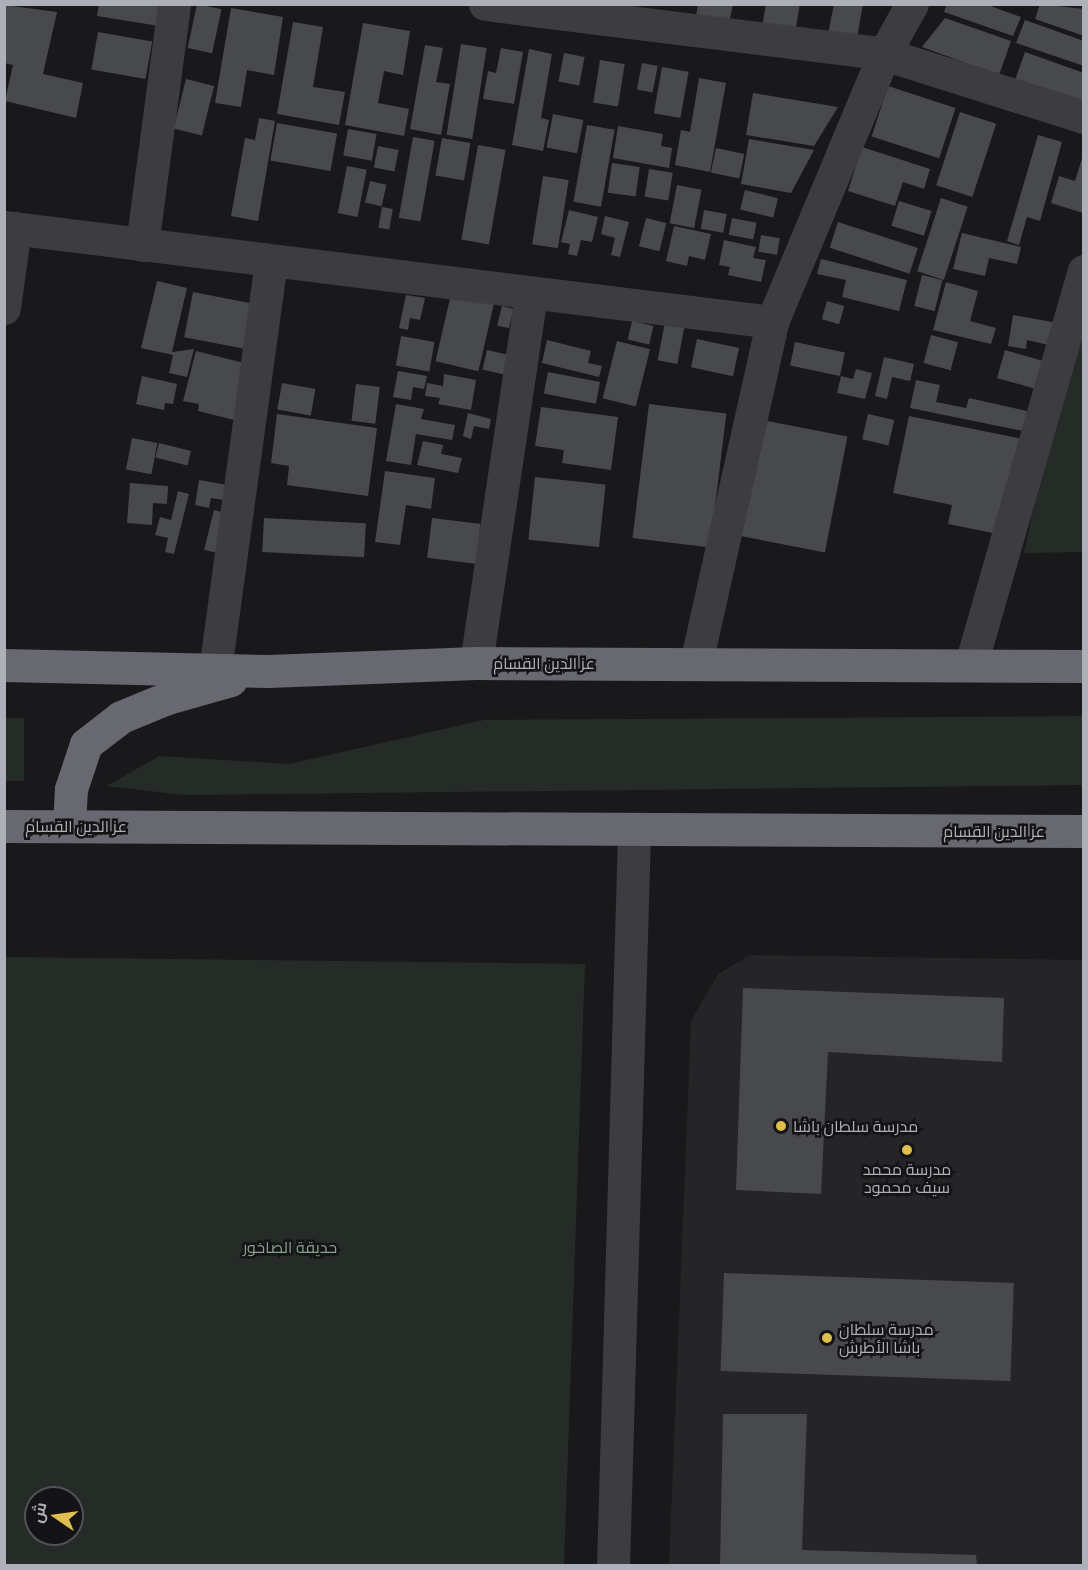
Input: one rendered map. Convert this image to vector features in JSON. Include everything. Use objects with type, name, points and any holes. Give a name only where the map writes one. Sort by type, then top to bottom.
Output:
[{"type":"highway","name":"عز الدين القسام","points":[[4,665],[268,671],[476,663],[1083,666]]},
{"type":"highway","points":[[69,826],[71,789],[86,744],[121,717],[167,698],[268,671]]},
{"type":"highway","name":"عز الدين القسام","points":[[4,826],[634,831],[1083,831]]},
{"type":"street","points":[[142,245],[174,4]]},
{"type":"street","points":[[485,4],[884,54],[1083,117]]},
{"type":"street","points":[[696,663],[772,322],[884,54],[912,4]]},
{"type":"street","points":[[4,308],[10,228],[531,296],[772,322]]},
{"type":"street","points":[[215,670],[271,261]]},
{"type":"street","points":[[971,664],[1083,271]]},
{"type":"street","points":[[476,663],[531,296]]},
{"type":"street","points":[[613,1566],[634,831]]},
{"type":"shaded area","points":[[750,955],[1083,960],[1083,1565],[669,1566],[691,1021],[718,974]]},
{"type":"green space","points":[[1083,276],[1083,552],[1024,553]]},
{"type":"green space","points":[[1083,716],[1083,785],[184,795],[107,786],[159,756],[289,764],[484,720]]},
{"type":"green space","points":[[5,718],[24,718],[24,781],[5,781]]},
{"type":"green space","name":"حديقة الصاخور","points":[[5,957],[585,964],[564,1565],[5,1565]]},
{"type":"building","points":[[99,4],[163,4],[159,26],[97,16]]},
{"type":"building","points":[[197,4],[221,9],[212,53],[188,48]]},
{"type":"building","points":[[698,4],[733,4],[728,28],[695,22]]},
{"type":"building","points":[[766,4],[800,4],[794,38],[761,32]]},
{"type":"building","points":[[834,4],[863,4],[856,44],[827,39]]},
{"type":"building","points":[[947,4],[985,4],[1021,17],[1013,36],[944,12]]},
{"type":"building","points":[[1040,4],[1084,9],[1084,36],[1035,19]]},
{"type":"building","points":[[4,5],[57,12],[43,74],[83,83],[76,118],[5,101],[13,65],[4,63]]},
{"type":"building","points":[[231,8],[283,17],[274,75],[247,70],[241,107],[215,103]]},
{"type":"building","points":[[945,18],[1011,41],[999,75],[922,47]]},
{"type":"building","points":[[1025,20],[1084,41],[1084,66],[1016,43]]},
{"type":"building","points":[[293,22],[323,27],[313,87],[345,92],[339,125],[277,114]]},
{"type":"building","points":[[363,23],[410,31],[403,75],[384,71],[378,103],[409,109],[404,136],[345,125]]},
{"type":"building","points":[[98,32],[152,42],[146,79],[91,69]]},
{"type":"building","points":[[461,44],[487,48],[472,139],[447,135]]},
{"type":"building","points":[[425,45],[443,48],[436,82],[450,84],[441,135],[410,129]]},
{"type":"building","points":[[501,48],[523,52],[514,104],[483,99],[488,71],[496,73]]},
{"type":"building","points":[[529,49],[552,54],[541,118],[549,120],[543,151],[512,145]]},
{"type":"building","points":[[1025,52],[1084,73],[1084,104],[1015,80]]},
{"type":"building","points":[[564,53],[585,57],[579,85],[558,81]]},
{"type":"building","points":[[600,60],[625,64],[618,106],[593,102]]},
{"type":"building","points":[[642,63],[658,66],[653,93],[637,90]]},
{"type":"building","points":[[662,67],[689,72],[680,118],[654,113]]},
{"type":"building","points":[[699,78],[726,83],[710,172],[675,165],[681,130],[690,132]]},
{"type":"building","points":[[186,79],[214,86],[202,136],[174,128]]},
{"type":"building","points":[[888,86],[956,108],[939,158],[872,136]]},
{"type":"building","points":[[753,93],[838,107],[814,146],[746,135]]},
{"type":"building","points":[[960,112],[996,124],[972,197],[936,185]]},
{"type":"building","points":[[553,114],[583,120],[577,153],[547,147]]},
{"type":"building","points":[[259,118],[275,121],[258,221],[231,216],[245,138],[255,140]]},
{"type":"building","points":[[277,123],[337,134],[330,171],[270,160]]},
{"type":"building","points":[[587,125],[615,130],[601,207],[573,202]]},
{"type":"building","points":[[618,126],[663,134],[661,146],[672,148],[669,168],[613,158]]},
{"type":"building","points":[[348,129],[377,134],[372,161],[343,156]]},
{"type":"building","points":[[1038,135],[1062,142],[1040,221],[1027,217],[1019,245],[1007,241]]},
{"type":"building","points":[[413,137],[435,141],[420,222],[399,218]]},
{"type":"building","points":[[442,138],[471,143],[464,180],[435,175]]},
{"type":"building","points":[[749,139],[814,150],[791,193],[741,184]]},
{"type":"building","points":[[478,145],[506,150],[489,244],[461,240]]},
{"type":"building","points":[[378,146],[399,150],[394,172],[374,168]]},
{"type":"building","points":[[862,147],[930,169],[924,189],[903,182],[895,206],[848,191]]},
{"type":"building","points":[[716,148],[744,154],[739,178],[711,172]]},
{"type":"building","points":[[1083,155],[1083,213],[1051,203],[1059,176],[1075,181]]},
{"type":"building","points":[[612,163],[640,167],[636,197],[608,193]]},
{"type":"building","points":[[347,166],[367,170],[357,217],[338,213]]},
{"type":"building","points":[[649,169],[673,173],[668,200],[645,197]]},
{"type":"building","points":[[543,176],[569,180],[558,248],[532,244]]},
{"type":"building","points":[[370,181],[387,185],[382,206],[365,202]]},
{"type":"building","points":[[677,185],[702,190],[694,228],[670,223]]},
{"type":"building","points":[[745,190],[778,198],[773,218],[740,209]]},
{"type":"building","points":[[941,198],[968,207],[944,280],[917,271]]},
{"type":"building","points":[[899,201],[932,211],[924,236],[891,226]]},
{"type":"building","points":[[382,207],[393,209],[389,230],[378,228]]},
{"type":"building","points":[[569,210],[598,217],[592,242],[581,240],[577,256],[568,254],[570,244],[561,242]]},
{"type":"building","points":[[704,210],[727,214],[723,233],[701,229]]},
{"type":"building","points":[[605,216],[629,222],[620,257],[611,255],[615,238],[601,234]]},
{"type":"building","points":[[646,218],[666,223],[659,251],[639,246]]},
{"type":"building","points":[[732,218],[757,223],[753,239],[729,235]]},
{"type":"building","points":[[838,222],[918,248],[910,274],[830,248]]},
{"type":"building","points":[[674,226],[711,234],[705,260],[689,256],[687,266],[666,261]]},
{"type":"building","points":[[962,233],[1021,247],[1017,264],[989,258],[985,276],[953,269]]},
{"type":"building","points":[[761,235],[780,238],[777,255],[758,252]]},
{"type":"building","points":[[724,240],[756,247],[753,258],[766,260],[761,282],[728,275],[730,267],[719,265]]},
{"type":"building","points":[[821,259],[907,280],[899,311],[842,297],[846,280],[817,274]]},
{"type":"building","points":[[922,275],[942,280],[935,311],[914,306]]},
{"type":"building","points":[[157,281],[187,288],[172,352],[194,349],[187,377],[169,373],[173,355],[141,348]]},
{"type":"building","points":[[946,282],[978,291],[970,321],[996,328],[991,344],[933,330]]},
{"type":"building","points":[[193,292],[252,303],[243,349],[184,337]]},
{"type":"building","points":[[451,294],[494,304],[478,371],[435,361]]},
{"type":"building","points":[[406,295],[425,298],[420,320],[410,318],[408,330],[399,328]]},
{"type":"building","points":[[827,301],[844,306],[839,324],[822,319]]},
{"type":"building","points":[[502,306],[514,309],[509,328],[497,325]]},
{"type":"building","points":[[1013,315],[1058,323],[1053,346],[1027,340],[1026,349],[1008,346]]},
{"type":"building","points":[[666,317],[686,321],[677,364],[658,360]]},
{"type":"building","points":[[632,321],[653,326],[649,344],[628,340]]},
{"type":"building","points":[[931,335],[958,342],[951,370],[923,363]]},
{"type":"building","points":[[401,336],[434,342],[429,371],[396,366]]},
{"type":"building","points":[[697,339],[739,348],[733,376],[691,367]]},
{"type":"building","points":[[547,340],[591,351],[588,363],[602,366],[599,377],[542,363]]},
{"type":"building","points":[[617,341],[650,349],[636,406],[603,398]]},
{"type":"building","points":[[795,342],[845,353],[840,376],[790,365]]},
{"type":"building","points":[[487,350],[508,355],[504,374],[483,369]]},
{"type":"building","points":[[1005,350],[1044,361],[1036,389],[997,378]]},
{"type":"building","points":[[196,351],[252,365],[238,421],[198,411],[199,404],[183,401]]},
{"type":"building","points":[[884,357],[914,364],[910,381],[892,377],[887,399],[875,396]]},
{"type":"building","points":[[856,369],[872,373],[865,399],[837,393],[841,376],[853,379]]},
{"type":"building","points":[[398,371],[427,376],[424,389],[413,387],[411,400],[393,397]]},
{"type":"building","points":[[548,372],[600,382],[596,404],[544,394]]},
{"type":"building","points":[[444,374],[476,380],[471,410],[438,404],[440,398],[425,396],[427,383],[443,386]]},
{"type":"building","points":[[142,376],[177,384],[173,404],[165,403],[164,410],[136,404]]},
{"type":"building","points":[[916,380],[940,385],[936,402],[966,408],[969,398],[1027,411],[1023,431],[910,408]]},
{"type":"building","points":[[282,383],[315,389],[311,415],[277,410]]},
{"type":"building","points":[[356,384],[380,387],[375,424],[351,421]]},
{"type":"building","points":[[396,404],[424,409],[421,419],[455,425],[452,440],[416,434],[411,465],[386,461]]},
{"type":"building","points":[[649,404],[726,414],[710,547],[633,538]]},
{"type":"building","points":[[541,407],[618,417],[611,470],[562,463],[564,450],[535,446]]},
{"type":"building","points":[[468,413],[491,419],[489,429],[474,426],[471,439],[463,436]]},
{"type":"building","points":[[277,414],[377,428],[368,496],[287,485],[289,466],[271,463]]},
{"type":"building","points":[[868,414],[894,420],[888,445],[862,439]]},
{"type":"building","points":[[909,416],[1023,439],[1003,535],[948,524],[952,505],[893,493]]},
{"type":"building","points":[[762,420],[847,437],[825,552],[739,536]]},
{"type":"building","points":[[132,438],[158,443],[151,474],[126,469]]},
{"type":"building","points":[[423,441],[443,445],[441,454],[462,458],[458,473],[417,465]]},
{"type":"building","points":[[159,443],[191,451],[187,466],[155,458]]},
{"type":"building","points":[[385,471],[435,478],[431,509],[406,505],[400,545],[375,542]]},
{"type":"building","points":[[535,477],[606,484],[599,547],[528,540]]},
{"type":"building","points":[[199,480],[233,486],[230,501],[211,498],[209,508],[195,505]]},
{"type":"building","points":[[130,483],[168,486],[167,504],[153,503],[152,525],[127,523]]},
{"type":"building","points":[[178,491],[189,494],[174,554],[165,552],[168,538],[155,535],[160,517],[171,520]]},
{"type":"building","points":[[214,510],[226,513],[216,553],[204,550]]},
{"type":"building","points":[[264,518],[366,523],[364,557],[262,552]]},
{"type":"building","points":[[432,518],[481,524],[476,564],[427,558]]},
{"type":"building","name":"مدرسة سلطان باشا","points":[[743,988],[1004,998],[1002,1062],[828,1052],[821,1194],[736,1190]]},
{"type":"building","points":[[724,1273],[1014,1283],[1010,1381],[721,1371]]},
{"type":"building","points":[[723,1414],[807,1414],[802,1550],[976,1555],[977,1566],[720,1566]]},
{"type":"place","name":"مدرسة سلطان باشا","points":[[781,1126]]},
{"type":"place","name":"مدرسة محمد سيف محمود","points":[[907,1150]]},
{"type":"place","name":"مدرسة سلطان باشا الأطرش","points":[[827,1338]]}]
